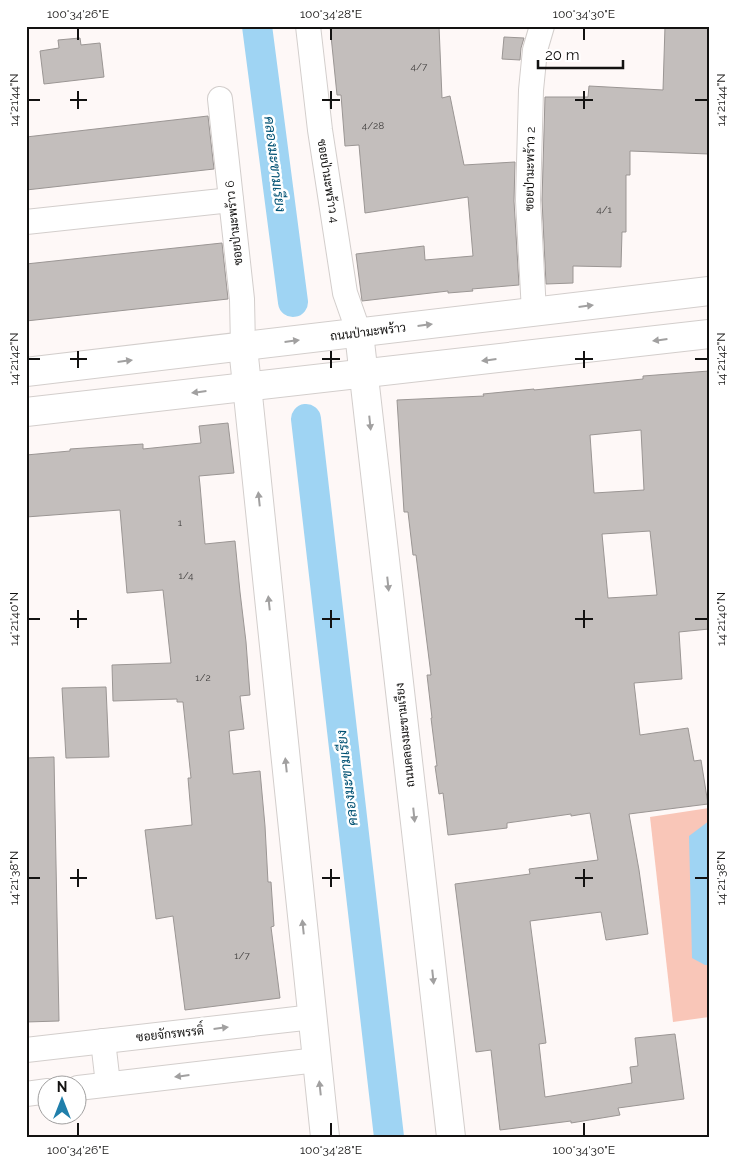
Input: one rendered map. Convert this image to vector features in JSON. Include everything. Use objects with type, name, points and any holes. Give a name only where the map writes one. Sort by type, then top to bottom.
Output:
[{"type":"street","name":"ซอยป่ามะพร้าว 4","points":[[308,26],[320,130],[345,293],[359,333]]},
{"type":"street","name":"ซอยป่ามะพร้าว 2","points":[[534,312],[528,200],[531,90],[535,50],[542,26]]},
{"type":"street","name":"ซอยป่ามะพร้าว 6","points":[[220,99],[242,298],[243,347]]},
{"type":"street","points":[[26,222],[231,200]]},
{"type":"street","name":"ถนนป่ามะพร้าว","points":[[26,372],[709,291]]},
{"type":"street","name":"ถนนคลองมะขามเรียง","points":[[359,333],[451,1137]]},
{"type":"street","points":[[26,412],[709,334]]},
{"type":"street","points":[[243,347],[325,1137]]},
{"type":"street","name":"ซอยจักรพรรดิ์","points":[[26,1050],[313,1017]]},
{"type":"street","points":[[103,1041],[108,1084]]},
{"type":"street","points":[[88,1087],[317,1060]]},
{"type":"shaded area","points":[[709,808],[709,1017],[673,1022],[650,817]]},
{"type":"water","points":[[709,821],[709,965],[705,965],[692,958],[689,836]]},
{"type":"building","points":[[330,26],[439,26],[442,98],[450,96],[464,165],[515,162],[514,201],[519,285],[362,301],[356,254],[424,246],[425,260],[473,256],[468,197],[365,213],[359,145],[345,146],[341,95],[337,95]]},
{"type":"building","points":[[665,26],[709,26],[709,154],[630,151],[630,175],[626,175],[626,232],[622,232],[621,267],[573,266],[573,283],[546,284],[542,200],[545,97],[588,97],[589,86],[663,90]]},
{"type":"building","points":[[504,37],[524,38],[520,60],[502,59]]},
{"type":"building","points":[[80,38],[81,45],[100,43],[104,77],[44,84],[40,51],[59,48],[58,40]]},
{"type":"building","points":[[208,116],[214,169],[26,190],[26,137]]},
{"type":"building","points":[[222,243],[228,299],[26,321],[26,264]]},
{"type":"building","points":[[709,371],[709,629],[679,632],[682,679],[634,683],[640,735],[688,728],[694,761],[701,760],[708,804],[629,814],[648,934],[606,940],[601,912],[530,921],[546,1043],[539,1044],[545,1097],[632,1083],[630,1067],[638,1066],[635,1038],[675,1034],[684,1099],[618,1108],[620,1115],[571,1123],[571,1121],[500,1130],[491,1050],[476,1052],[455,884],[530,874],[529,869],[598,860],[590,813],[507,823],[507,828],[448,835],[443,793],[439,794],[435,766],[437,766],[427,675],[431,675],[416,555],[413,555],[408,512],[404,512],[397,400],[484,396],[483,394],[643,379],[643,376]],"holes":[[[641,430],[644,490],[594,493],[590,435]],[[650,531],[657,595],[608,598],[602,534]]]},
{"type":"building","points":[[228,423],[234,473],[199,476],[205,544],[235,541],[250,695],[240,696],[244,729],[229,731],[233,774],[260,771],[268,882],[271,882],[274,926],[271,927],[280,998],[185,1010],[173,916],[156,919],[145,830],[192,825],[188,778],[191,778],[183,702],[177,702],[177,699],[113,701],[112,665],[171,663],[163,590],[127,593],[120,510],[26,517],[26,455],[70,451],[70,449],[143,444],[143,449],[201,443],[199,426]]},
{"type":"building","points":[[106,687],[109,757],[66,758],[62,688]]},
{"type":"building","points":[[54,757],[59,1021],[26,1022],[26,758]]},
{"type":"waterway","name":"คลองมะขามเรียง","points":[[257,26],[293,302]]},
{"type":"waterway","name":"คลองมะขามเรียง","points":[[306,419],[389,1137]]}]
